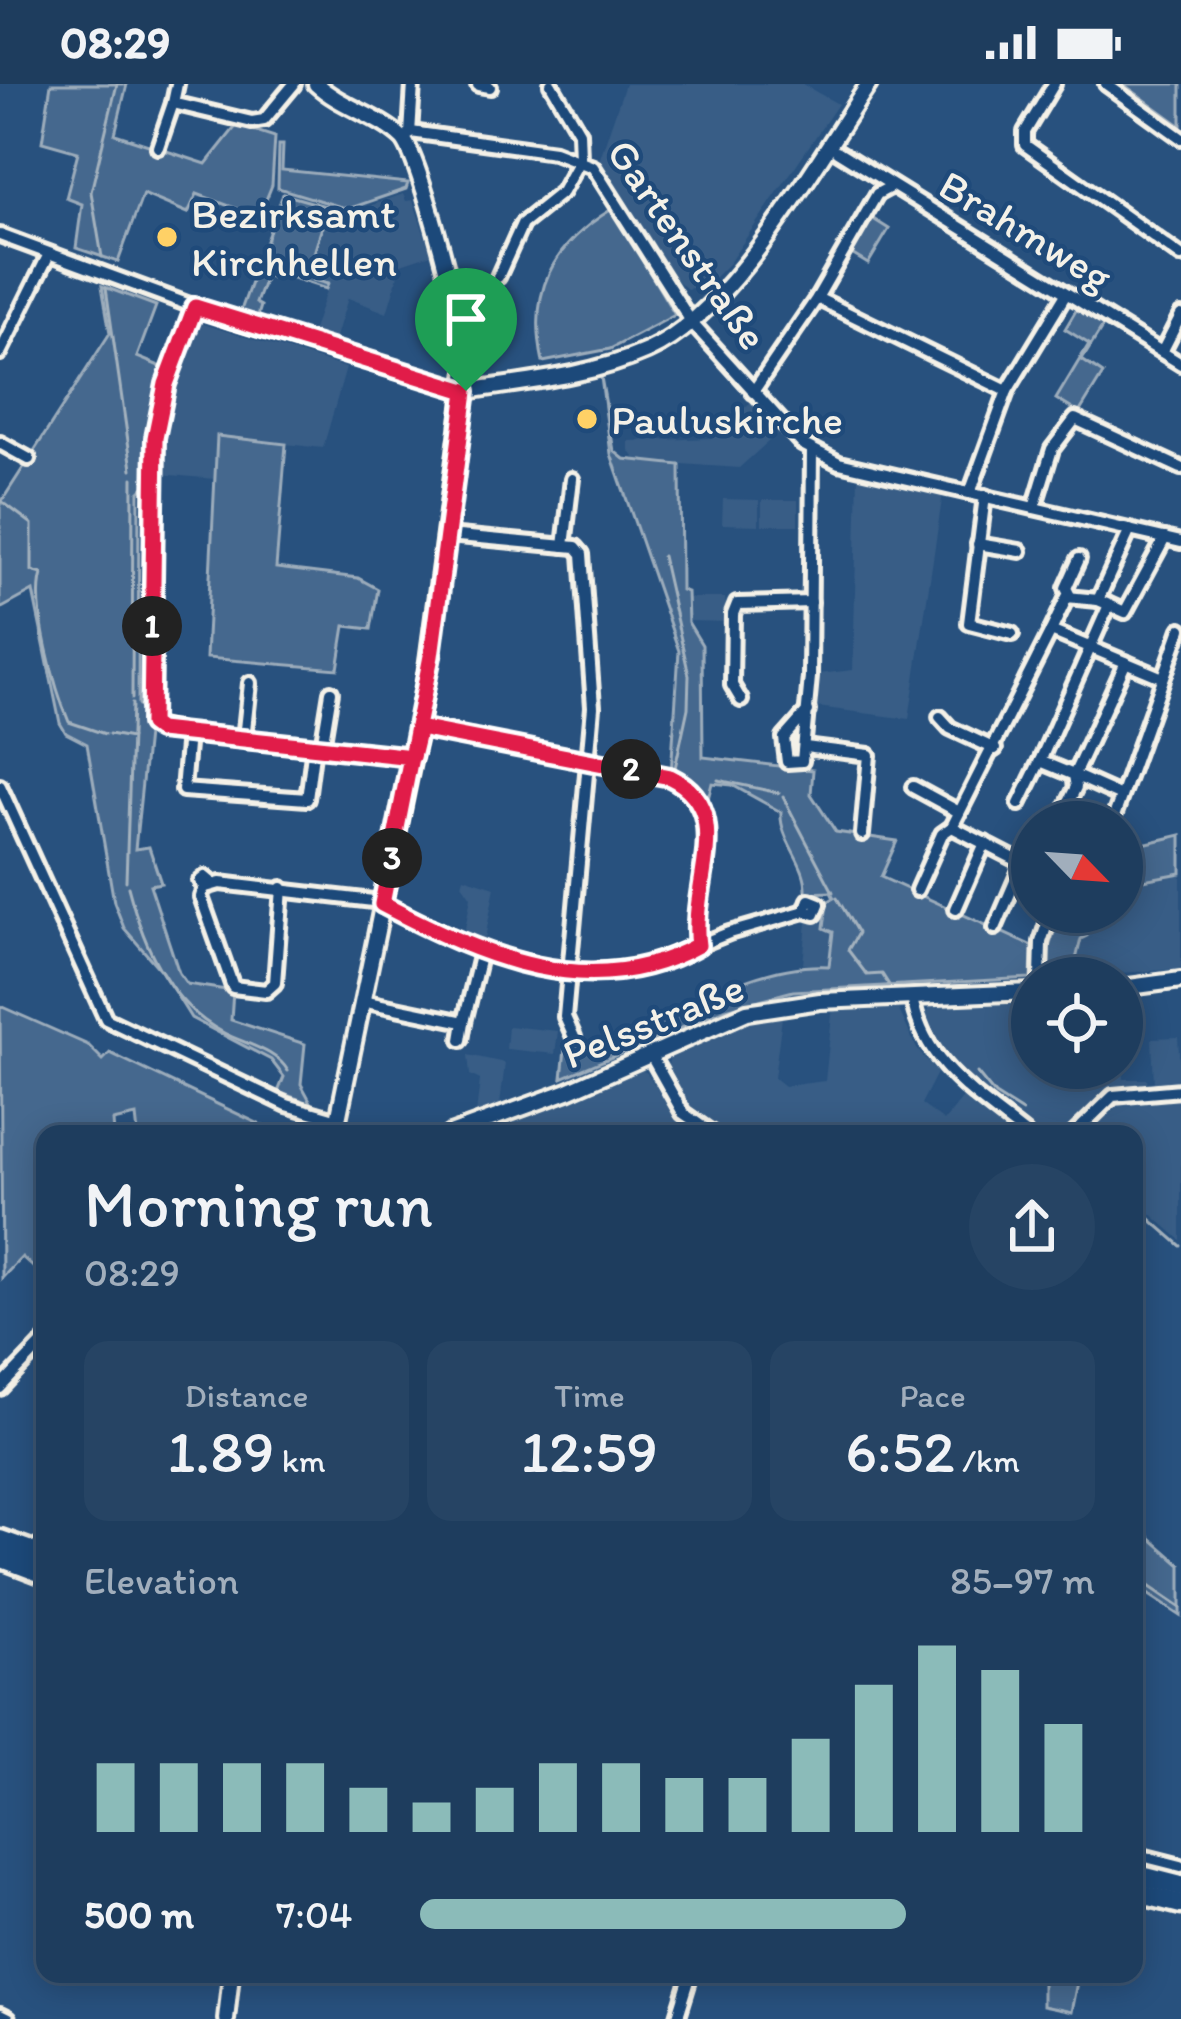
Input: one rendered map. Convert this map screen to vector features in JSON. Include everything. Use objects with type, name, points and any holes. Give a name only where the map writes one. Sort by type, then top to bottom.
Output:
[{"type":"highway","points":[[0,1540],[36,1566]]},
{"type":"highway","points":[[0,1557],[36,1568]]},
{"type":"highway","points":[[1143,1876],[1181,1886]]},
{"type":"highway","points":[[1143,1894],[1181,1904]]},
{"type":"street","points":[[158,147],[177,84]]},
{"type":"street","points":[[173,104],[252,122],[264,120],[294,84]]},
{"type":"street","points":[[316,84],[408,137],[464,136],[580,159],[570,182],[518,230],[497,278]]},
{"type":"street","points":[[336,1125],[419,728],[466,391],[460,318],[408,137],[413,84]]},
{"type":"street","name":"Gartenstraße","points":[[550,84],[579,132],[580,159],[603,177],[692,323],[812,451],[839,463],[1181,542]]},
{"type":"street","points":[[0,235],[195,307],[466,391],[634,356],[692,323],[740,274],[869,84]]},
{"type":"street","points":[[1054,84],[1025,132],[1025,145],[1181,256]]},
{"type":"street","points":[[1106,84],[1181,139]]},
{"type":"street","name":"Brahmweg","points":[[837,151],[1181,364]]},
{"type":"street","points":[[753,392],[817,298],[877,194],[890,187]]},
{"type":"street","points":[[0,353],[49,254]]},
{"type":"street","points":[[970,493],[1007,391],[1066,294]]},
{"type":"street","points":[[817,298],[1007,391]]},
{"type":"street","points":[[195,307],[166,384],[155,438],[153,728],[412,757]]},
{"type":"street","points":[[1162,352],[1181,315]]},
{"type":"street","points":[[1034,508],[1052,449],[1075,419],[1181,468]]},
{"type":"street","points":[[0,443],[28,460]]},
{"type":"street","points":[[808,711],[784,738],[784,760],[798,764],[805,747],[808,711],[811,602],[812,451]]},
{"type":"street","points":[[564,546],[572,478]]},
{"type":"street","points":[[985,496],[969,623],[1012,634]]},
{"type":"street","points":[[1020,801],[1089,648],[1130,530]]},
{"type":"street","points":[[448,535],[564,546],[582,554],[593,660],[589,761],[565,1017],[574,1037]]},
{"type":"street","points":[[1070,596],[1130,609],[1165,538]]},
{"type":"street","points":[[978,544],[1020,551]]},
{"type":"street","points":[[1070,596],[1066,588],[1079,560]]},
{"type":"street","points":[[917,890],[942,834],[952,827],[995,749],[1070,596]]},
{"type":"street","points":[[741,700],[732,685],[734,609],[744,601],[811,602]]},
{"type":"street","points":[[1119,801],[1181,629]]},
{"type":"street","points":[[1051,631],[1163,678]]},
{"type":"street","points":[[1069,801],[1076,787],[1074,775],[1126,662]]},
{"type":"street","points":[[244,739],[250,683]]},
{"type":"street","points":[[188,734],[183,790],[307,800],[331,692]]},
{"type":"street","points":[[940,717],[950,728],[995,749]]},
{"type":"street","points":[[419,728],[670,777],[701,799],[708,818],[695,926],[698,945]]},
{"type":"street","points":[[805,747],[869,754],[862,833]]},
{"type":"street","points":[[1040,761],[1121,796]]},
{"type":"street","points":[[0,786],[106,1019],[332,1125]]},
{"type":"street","points":[[913,787],[959,812]]},
{"type":"street","points":[[0,824],[14,818]]},
{"type":"street","points":[[952,827],[1011,857]]},
{"type":"street","points":[[956,909],[985,843]]},
{"type":"street","points":[[282,889],[275,983],[266,991],[233,986],[201,897],[207,884],[282,889],[382,904],[482,952],[570,974],[644,967],[806,910]]},
{"type":"street","points":[[995,928],[1011,896]]},
{"type":"street","points":[[461,1040],[482,952]]},
{"type":"street","points":[[1143,985],[1181,980]]},
{"type":"street","name":"Pelsstraße","points":[[472,1125],[747,1012],[820,1001],[1011,993]]},
{"type":"street","points":[[911,998],[916,1023],[936,1060],[1014,1125]]},
{"type":"street","points":[[362,1001],[464,1022]]},
{"type":"street","points":[[650,1054],[683,1113],[700,1125]]},
{"type":"street","points":[[1083,1125],[1114,1096],[1181,1090]]},
{"type":"street","points":[[0,1388],[36,1350]]},
{"type":"street","points":[[1143,1856],[1181,1866]]},
{"type":"street","points":[[226,2019],[230,1983]]},
{"type":"street","points":[[677,2019],[688,1983]]},
{"type":"shaded area","points":[[51,84],[127,84],[115,134],[206,164],[237,125],[275,137],[272,185],[259,217],[197,194],[188,213],[143,194],[118,262],[76,248],[82,204],[66,198],[78,152],[42,142]]},
{"type":"shaded area","points":[[625,84],[802,84],[838,104],[729,263],[707,285],[687,289],[665,270],[599,161]]},
{"type":"shaded area","points":[[1123,84],[1181,84],[1181,126]]},
{"type":"shaded area","points":[[279,145],[283,145],[282,170],[408,183],[406,189],[348,209],[278,188]]},
{"type":"shaded area","points":[[283,194],[343,211],[341,217],[324,220],[309,270],[313,280],[328,284],[326,289],[275,272],[272,278],[266,276],[256,303],[261,306],[257,319],[240,313]]},
{"type":"shaded area","points":[[403,194],[406,201],[413,200],[431,254],[395,266],[398,276],[387,313],[348,298],[334,343],[311,336],[328,285],[313,280],[309,271],[324,219],[332,215],[347,219],[349,213]]},
{"type":"shaded area","points":[[612,209],[675,315],[610,349],[543,362],[539,314],[549,273],[573,239]]},
{"type":"shaded area","points":[[870,217],[889,229],[868,264],[850,253]]},
{"type":"shaded area","points":[[102,286],[156,306],[137,357],[164,368],[150,418],[145,486],[139,492],[138,704],[147,717],[147,735],[135,849],[149,847],[161,883],[150,885],[179,973],[187,984],[233,991],[231,1020],[305,1044],[301,1084],[312,1104],[278,1092],[284,1077],[271,1060],[191,1018],[162,972],[124,928],[114,902],[87,744],[66,733],[60,723],[33,591],[0,609],[0,504],[110,333]]},
{"type":"shaded area","points":[[1078,307],[1105,323],[1082,360],[1103,374],[1079,413],[1056,399],[1089,344],[1065,329]]},
{"type":"shaded area","points":[[197,322],[346,368],[323,448],[217,437],[215,479],[159,474],[164,418]]},
{"type":"shaded area","points":[[601,377],[614,451],[624,459],[680,465],[681,590],[687,592],[688,622],[702,645],[703,757],[813,770],[811,794],[836,832],[897,841],[881,877],[1032,946],[1032,957],[1011,957],[1011,979],[793,991],[726,1009],[562,1078],[565,1049],[609,1054],[617,1043],[747,980],[829,966],[833,932],[824,928],[827,902],[834,898],[831,892],[806,893],[781,812],[732,785],[712,783],[708,799],[690,780],[671,774],[679,651],[611,454]]},
{"type":"shaded area","points":[[752,401],[780,431],[739,468],[637,461],[629,450],[629,441],[711,438]]},
{"type":"shaded area","points":[[217,436],[286,444],[276,568],[358,578],[378,589],[371,629],[345,626],[338,669],[206,658]]},
{"type":"shaded area","points":[[858,474],[943,493],[909,719],[817,707],[819,674],[853,670]]},
{"type":"shaded area","points":[[723,499],[759,500],[759,525],[722,524]]},
{"type":"shaded area","points":[[762,500],[798,500],[798,525],[762,525]]},
{"type":"shaded area","points":[[688,598],[725,598],[728,622],[688,621]]},
{"type":"shaded area","points":[[1181,835],[1181,873],[1143,880],[1143,844]]},
{"type":"shaded area","points":[[1181,873],[1181,969],[1143,971],[1143,957],[1076,957],[1081,938],[1088,933],[1143,933],[1143,880]]},
{"type":"shaded area","points":[[464,877],[495,887],[484,944],[464,934],[471,897],[462,884]]},
{"type":"shaded area","points":[[807,922],[825,923],[833,931],[830,966],[803,964]]},
{"type":"shaded area","points":[[1054,933],[1088,933],[1081,939],[1077,957],[1046,956]]},
{"type":"shaded area","points":[[1011,999],[1011,1089],[1124,1089],[1105,1093],[1075,1125],[1024,1125],[946,1063],[924,1020],[931,1003]]},
{"type":"shaded area","points":[[833,1005],[897,1006],[917,1049],[937,1073],[921,1104],[944,1121],[965,1095],[1002,1125],[714,1125],[685,1103],[668,1066],[670,1052],[728,1024],[783,1010],[774,1078],[784,1086],[825,1081]]},
{"type":"shaded area","points":[[0,1006],[88,1045],[103,1060],[110,1053],[261,1125],[137,1125],[136,1116],[113,1121],[113,1125],[36,1125],[36,1266],[22,1257],[2,1278]]},
{"type":"shaded area","points":[[508,1026],[558,1031],[555,1054],[506,1049]]},
{"type":"shaded area","points":[[1178,1037],[1181,1083],[1154,1084],[1152,1038]]},
{"type":"shaded area","points":[[468,1055],[505,1063],[500,1105],[476,1114],[480,1080],[470,1075]]},
{"type":"shaded area","points":[[637,1067],[647,1073],[686,1125],[487,1125]]},
{"type":"shaded area","points":[[1181,1099],[1181,1240],[1143,1207],[1143,1125],[1097,1125],[1122,1103]]},
{"type":"shaded area","points":[[1143,1526],[1181,1565],[1181,1616],[1143,1591]]},
{"type":"shaded area","points":[[1042,1983],[1077,1983],[1071,2012],[1042,2006]]},
{"type":"waterway","points":[[102,257],[91,192],[117,84]]},
{"type":"waterway","points":[[106,288],[132,469]]},
{"type":"waterway","points":[[132,699],[133,478]]},
{"type":"waterway","points":[[0,500],[32,524],[32,571],[42,574],[42,627],[69,722],[105,734]]},
{"type":"waterway","points":[[662,556],[689,675],[688,708],[675,768]]},
{"type":"waterway","points":[[126,881],[132,704]]},
{"type":"waterway","points":[[109,734],[131,738]]},
{"type":"waterway","points":[[718,780],[779,793]]},
{"type":"waterway","points":[[783,797],[833,892]]},
{"type":"waterway","points":[[128,887],[150,951],[187,1006],[224,1033],[268,1053],[288,1071]]},
{"type":"waterway","points":[[837,898],[858,933],[848,950],[867,975],[882,974],[889,985]]},
{"type":"waterway","points":[[977,1073],[995,1095],[1022,1112]]},
{"type":"waterway","points":[[1143,1213],[1181,1246]]},
{"type":"waterway","points":[[1143,1582],[1181,1608]]},
{"type":"place","name":"Bezirksamt Kirchhellen","points":[[167,237]]},
{"type":"place","name":"Pauluskirche","points":[[587,419]]},
{"type":"route","points":[[466,391],[195,307],[166,384],[155,438],[151,724],[159,730],[412,757],[419,728],[670,777],[697,793],[708,818],[695,926],[698,945],[681,955],[617,972],[570,974],[488,954],[382,904],[419,728],[431,656],[466,391]]}]
